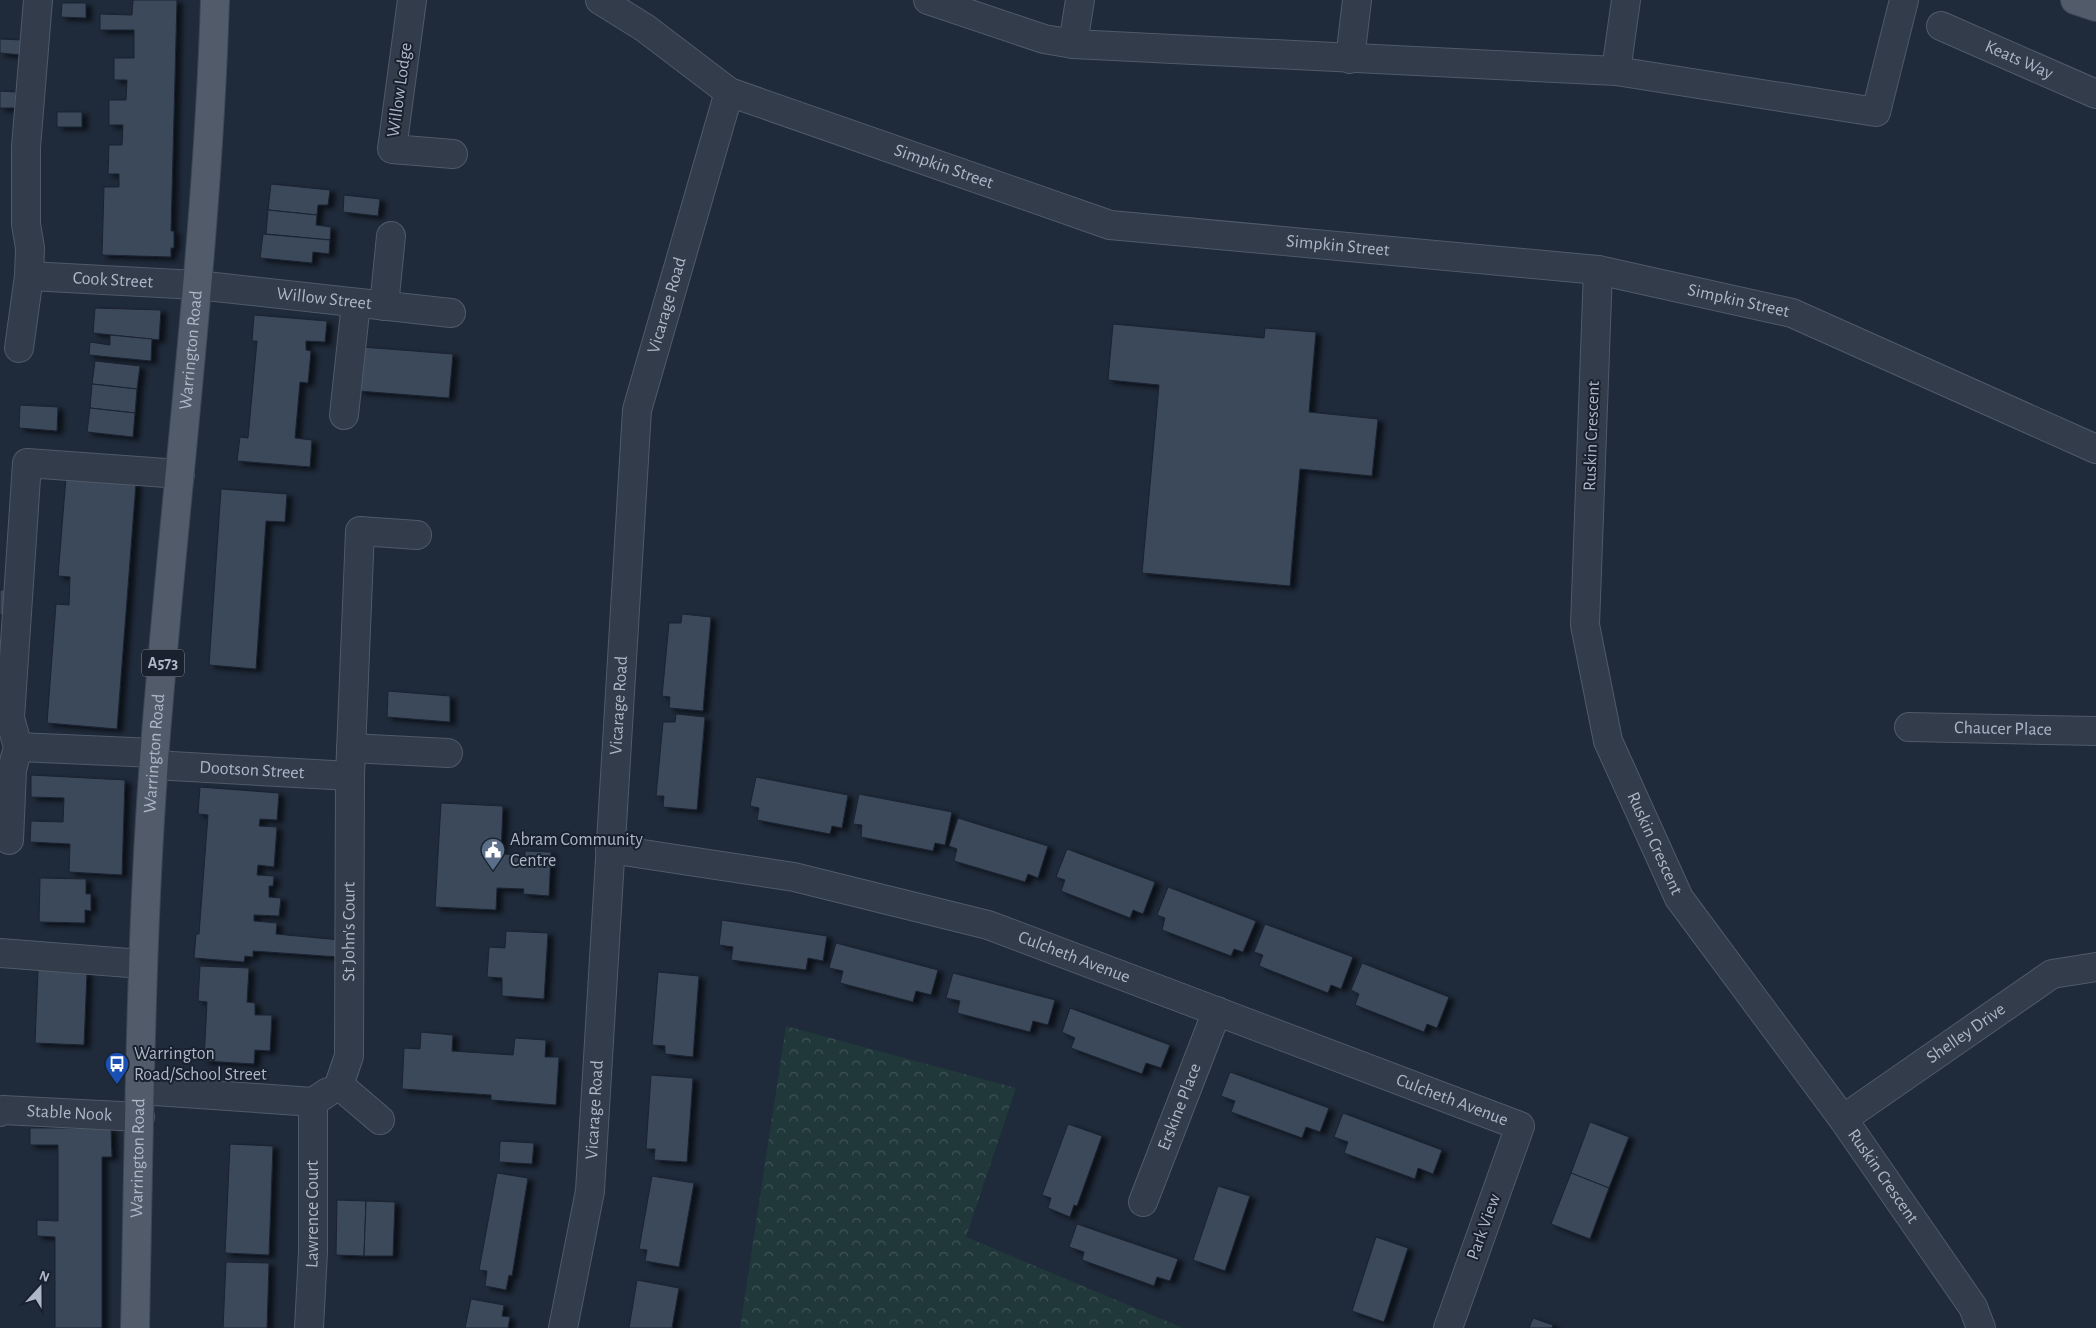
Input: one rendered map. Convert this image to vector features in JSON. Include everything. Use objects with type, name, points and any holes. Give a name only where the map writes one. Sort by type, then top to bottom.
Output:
[{"type":"main road","name":"Warrington Road","points":[[135,1328],[142,964],[154,759],[197,285],[213,78],[215,0]]},
{"type":"main road","points":[[2075,0],[2096,7]]},
{"type":"street","points":[[19,348],[29,276],[30,248],[26,224],[26,147],[38,0]]},
{"type":"street","name":"Willow Lodge","points":[[412,0],[392,149],[453,154]]},
{"type":"street","name":"Simpkin Street","points":[[600,0],[645,28],[729,92],[1110,225],[1598,270],[1792,314],[2096,449]]},
{"type":"street","points":[[928,0],[1044,39],[1073,44],[1616,72],[1876,112],[1904,0]]},
{"type":"street","points":[[1073,44],[1080,0]]},
{"type":"street","points":[[1350,59],[1357,0]]},
{"type":"street","points":[[1616,72],[1626,0]]},
{"type":"street","name":"Keats Way","points":[[1941,26],[2096,94]]},
{"type":"street","name":"Vicarage Road","points":[[563,1328],[590,1191],[637,410],[729,92]]},
{"type":"street","points":[[384,306],[391,236]]},
{"type":"street","name":"Ruskin Crescent","points":[[1598,270],[1585,625],[1608,741],[1679,898],[1843,1119],[1973,1307],[1981,1328]]},
{"type":"street","name":"Cook Street","points":[[29,276],[197,285]]},
{"type":"street","name":"Willow Street","points":[[197,285],[451,313]]},
{"type":"street","points":[[344,415],[356,302]]},
{"type":"street","points":[[8,840],[12,770],[18,747],[10,718],[28,463],[180,474]]},
{"type":"street","name":"St John's Court","points":[[339,1085],[350,1056],[350,776],[360,531],[417,535]]},
{"type":"street","name":"Chaucer Place","points":[[1908,727],[2096,731]]},
{"type":"street","name":"Dootson Street","points":[[18,747],[350,776]]},
{"type":"street","points":[[351,748],[448,753]]},
{"type":"street","name":"Culcheth Avenue","points":[[610,849],[794,877],[988,925],[1520,1126]]},
{"type":"street","points":[[0,953],[142,964]]},
{"type":"street","name":"Shelley Drive","points":[[1843,1119],[2052,974],[2096,967]]},
{"type":"street","name":"Erskine Place","points":[[1142,1202],[1217,1011]]},
{"type":"street","points":[[140,1090],[313,1102],[339,1085],[380,1120]]},
{"type":"street","name":"Lawrence Court","points":[[308,1328],[313,1252],[313,1102]]},
{"type":"street","name":"Stable Nook","points":[[0,1112],[4,1110],[140,1117]]},
{"type":"street","name":"Park View","points":[[1448,1328],[1520,1126]]},
{"type":"green space","points":[[786,1026],[1016,1088],[966,1237],[1183,1328],[740,1328]]},
{"type":"building","points":[[133,0],[177,0],[171,231],[174,231],[174,248],[171,248],[171,257],[102,255],[104,187],[119,187],[119,174],[108,174],[109,145],[122,145],[123,125],[109,125],[109,100],[126,100],[127,80],[114,80],[114,58],[134,58],[134,30],[100,30],[100,14],[132,15]]},
{"type":"building","points":[[62,3],[86,3],[86,18],[61,17]]},
{"type":"building","points":[[0,39],[23,40],[22,55],[0,53]]},
{"type":"building","points":[[0,91],[16,92],[15,108],[0,108]]},
{"type":"building","points":[[57,112],[82,112],[82,127],[57,127]]},
{"type":"building","points":[[271,184],[330,190],[328,205],[318,205],[317,215],[268,210]]},
{"type":"building","points":[[344,195],[380,199],[378,216],[343,212]]},
{"type":"building","points":[[268,210],[317,215],[316,225],[331,227],[330,240],[266,234]]},
{"type":"building","points":[[263,234],[330,240],[329,254],[313,252],[312,263],[260,258]]},
{"type":"building","points":[[95,308],[161,310],[159,340],[93,333]]},
{"type":"building","points":[[254,315],[327,321],[325,342],[306,341],[306,350],[311,351],[308,383],[300,382],[295,438],[312,440],[310,467],[237,461],[240,437],[248,438],[257,341],[252,341]]},
{"type":"building","points":[[1113,324],[1264,338],[1265,328],[1316,332],[1309,412],[1378,419],[1372,476],[1300,469],[1290,586],[1142,573],[1159,385],[1108,380]]},
{"type":"building","points":[[110,335],[152,339],[151,361],[89,355],[90,342],[110,345]]},
{"type":"building","points":[[362,347],[453,354],[449,398],[358,391]]},
{"type":"building","points":[[95,361],[140,366],[137,389],[92,384]]},
{"type":"building","points":[[92,384],[137,389],[135,413],[90,408]]},
{"type":"building","points":[[20,405],[58,407],[57,431],[19,428]]},
{"type":"building","points":[[90,408],[135,413],[133,437],[87,432]]},
{"type":"building","points":[[66,477],[136,483],[117,729],[47,723],[56,604],[69,605],[70,577],[58,576]]},
{"type":"building","points":[[221,489],[287,494],[285,522],[266,521],[256,669],[209,665]]},
{"type":"building","points":[[0,590],[6,590],[5,615],[0,615]]},
{"type":"building","points":[[682,614],[711,617],[703,711],[669,708],[670,697],[662,696],[669,623],[681,623]]},
{"type":"building","points":[[388,691],[450,696],[450,722],[387,717]]},
{"type":"building","points":[[676,714],[705,717],[697,810],[663,807],[664,796],[656,796],[663,722],[675,722]]},
{"type":"building","points":[[31,775],[125,780],[122,875],[69,872],[70,844],[30,842],[31,821],[63,822],[64,798],[31,797]]},
{"type":"building","points":[[756,777],[848,795],[842,828],[832,826],[830,834],[757,820],[759,808],[750,806]]},
{"type":"building","points":[[200,787],[279,793],[277,820],[260,819],[259,826],[277,827],[274,867],[258,865],[257,875],[274,876],[273,886],[269,886],[269,897],[281,898],[279,916],[254,915],[254,921],[277,923],[276,934],[340,940],[339,957],[253,951],[253,957],[245,956],[244,962],[194,958],[196,934],[199,934],[208,815],[198,814]]},
{"type":"building","points":[[859,794],[952,812],[945,845],[935,843],[933,851],[861,837],[862,825],[853,824]]},
{"type":"building","name":"Abram Community Centre","points":[[441,803],[503,806],[501,854],[525,855],[525,851],[551,852],[549,896],[523,894],[524,889],[497,888],[496,910],[435,907]]},
{"type":"building","points":[[958,818],[1048,846],[1038,878],[1028,874],[1025,882],[954,861],[957,849],[949,846]]},
{"type":"building","points":[[1067,849],[1155,882],[1143,914],[1133,910],[1130,918],[1061,891],[1065,880],[1056,877]]},
{"type":"building","points":[[40,878],[86,879],[86,894],[91,894],[91,911],[85,910],[85,923],[39,922]]},
{"type":"building","points":[[1168,887],[1256,921],[1243,952],[1234,949],[1231,956],[1162,930],[1165,918],[1157,915]]},
{"type":"building","points":[[722,920],[827,936],[823,961],[808,958],[806,970],[731,960],[733,947],[719,945]]},
{"type":"building","points":[[1265,924],[1353,957],[1341,989],[1331,985],[1328,993],[1259,966],[1263,955],[1254,952]]},
{"type":"building","points":[[506,931],[548,933],[544,999],[502,996],[502,978],[487,977],[489,947],[505,948]]},
{"type":"building","points":[[836,943],[938,970],[931,995],[916,991],[913,1002],[840,983],[843,971],[829,968]]},
{"type":"building","points":[[1362,963],[1449,997],[1437,1028],[1427,1024],[1424,1032],[1355,1005],[1359,994],[1351,990]]},
{"type":"building","points":[[200,966],[249,968],[247,1002],[255,1003],[255,1015],[272,1015],[270,1051],[255,1050],[254,1064],[204,1061],[207,1002],[198,1001]]},
{"type":"building","points":[[38,970],[87,972],[84,1045],[35,1043]]},
{"type":"building","points":[[658,972],[699,976],[693,1057],[665,1054],[665,1046],[652,1045]]},
{"type":"building","points":[[953,973],[1055,1000],[1048,1025],[1033,1021],[1030,1032],[957,1013],[960,1001],[946,998]]},
{"type":"building","points":[[1070,1008],[1170,1045],[1161,1068],[1146,1063],[1142,1074],[1071,1048],[1075,1038],[1062,1032]]},
{"type":"building","points":[[421,1032],[453,1035],[452,1051],[513,1055],[515,1038],[546,1040],[545,1057],[559,1057],[556,1105],[491,1100],[491,1095],[402,1089],[404,1048],[420,1049]]},
{"type":"building","points":[[1230,1072],[1329,1108],[1320,1132],[1306,1127],[1302,1138],[1231,1112],[1235,1101],[1221,1096]]},
{"type":"building","points":[[651,1075],[693,1078],[687,1162],[654,1160],[655,1149],[646,1149]]},
{"type":"building","points":[[1343,1113],[1442,1150],[1433,1174],[1418,1168],[1415,1179],[1344,1153],[1348,1142],[1334,1137]]},
{"type":"building","points":[[1590,1122],[1629,1137],[1609,1188],[1571,1173]]},
{"type":"building","points":[[1068,1124],[1102,1136],[1077,1206],[1074,1205],[1070,1217],[1048,1208],[1051,1198],[1042,1195]]},
{"type":"building","points":[[30,1128],[111,1128],[112,1157],[102,1157],[102,1328],[55,1328],[55,1237],[37,1236],[37,1220],[58,1221],[58,1145],[30,1145]]},
{"type":"building","points":[[500,1141],[534,1143],[532,1164],[499,1162]]},
{"type":"building","points":[[230,1144],[273,1146],[269,1255],[225,1253]]},
{"type":"building","points":[[497,1173],[528,1178],[512,1276],[509,1275],[506,1290],[485,1286],[487,1271],[479,1270]]},
{"type":"building","points":[[1571,1173],[1609,1188],[1590,1239],[1551,1224]]},
{"type":"building","points":[[652,1176],[694,1183],[679,1267],[645,1261],[647,1250],[639,1249]]},
{"type":"building","points":[[1218,1186],[1250,1196],[1225,1271],[1193,1260]]},
{"type":"building","points":[[337,1200],[366,1201],[364,1256],[336,1255]]},
{"type":"building","points":[[366,1201],[395,1202],[393,1256],[364,1256]]},
{"type":"building","points":[[1077,1224],[1178,1259],[1170,1281],[1157,1277],[1154,1286],[1082,1260],[1084,1252],[1069,1247]]},
{"type":"building","points":[[1376,1237],[1408,1248],[1384,1322],[1352,1311]]},
{"type":"building","points":[[226,1262],[269,1263],[267,1328],[223,1328]]},
{"type":"building","points":[[637,1280],[679,1288],[672,1328],[629,1328]]},
{"type":"building","points":[[471,1299],[504,1305],[502,1316],[510,1317],[508,1328],[465,1328]]},
{"type":"building","points":[[1533,1318],[1553,1325],[1552,1328],[1529,1328]]},
{"type":"place","name":"Abram Community Centre","points":[[493,871]]},
{"type":"place","name":"Warrington Road/School Street","points":[[117,1085]]}]
